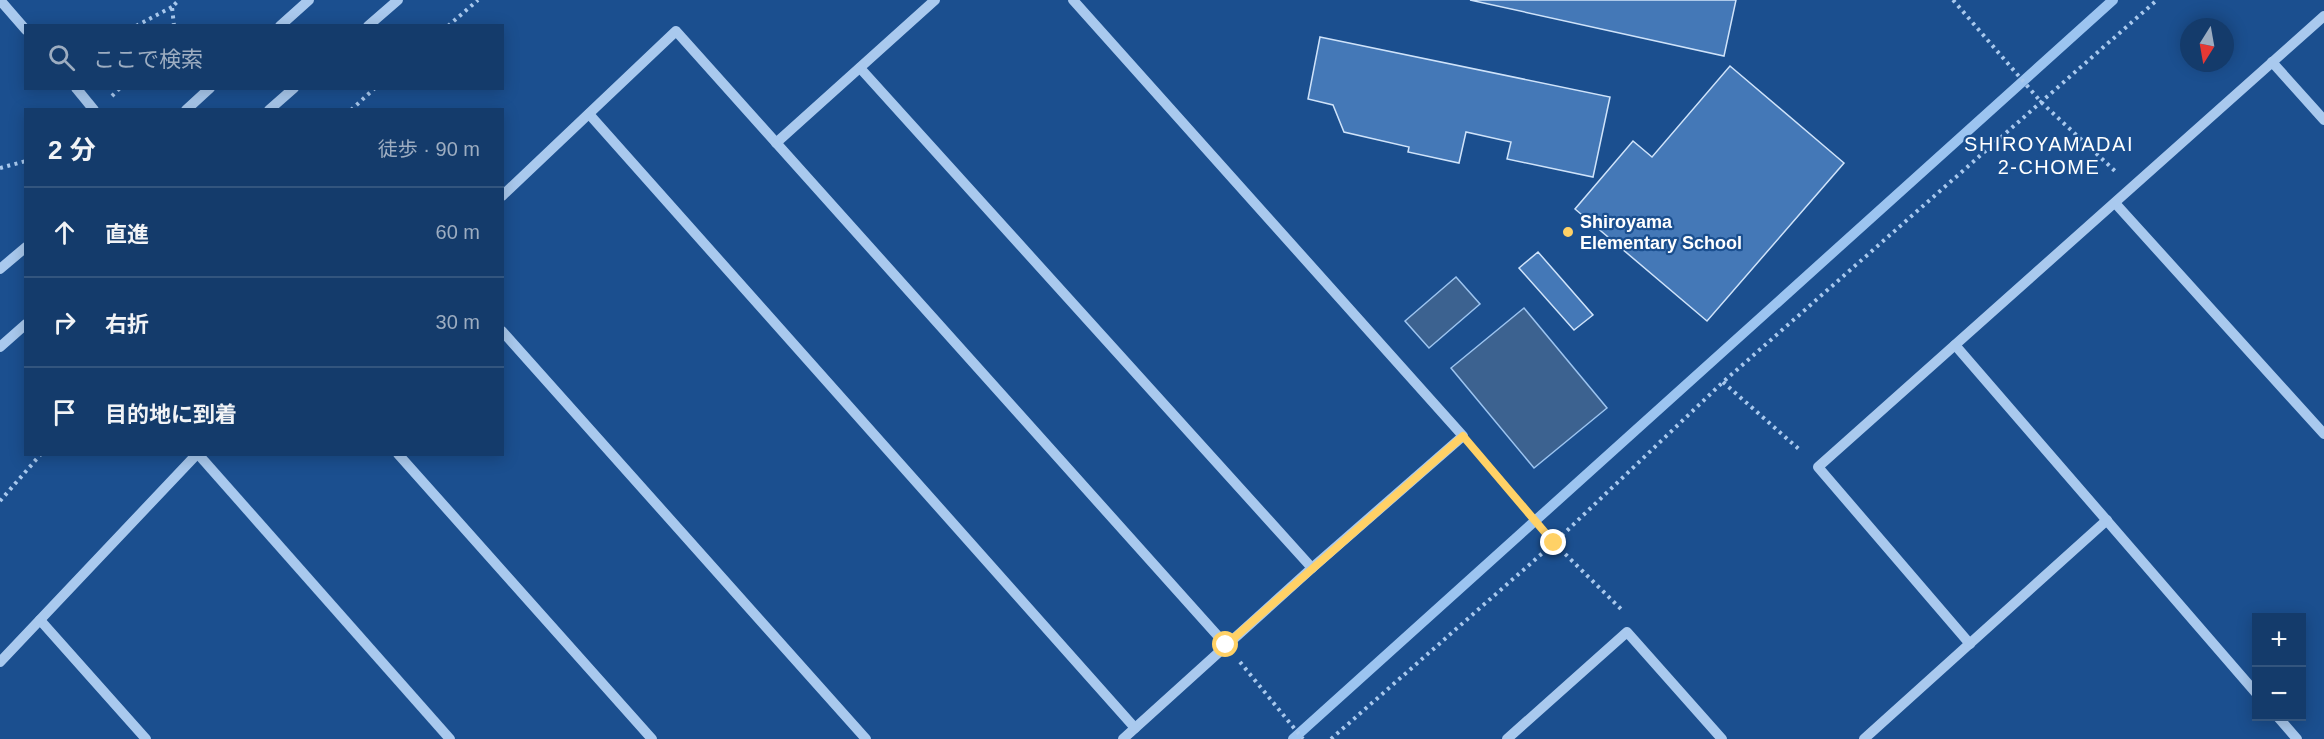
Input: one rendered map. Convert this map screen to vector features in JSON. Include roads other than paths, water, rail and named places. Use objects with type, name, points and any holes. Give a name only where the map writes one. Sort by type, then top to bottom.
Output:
[{"type":"street","points":[[0,0],[23,27]]},
{"type":"street","points":[[282,24],[309,0]]},
{"type":"street","points":[[370,24],[398,0]]},
{"type":"street","points":[[776,142],[936,0]]},
{"type":"street","points":[[1073,0],[1463,436],[1312,568],[1123,739]]},
{"type":"street","points":[[1970,644],[1818,466],[2324,16]]},
{"type":"street","points":[[504,194],[676,32],[1226,645]]},
{"type":"street","points":[[2272,62],[2324,120]]},
{"type":"street","points":[[860,68],[1312,568]]},
{"type":"street","points":[[78,90],[92,108]]},
{"type":"street","points":[[188,108],[208,90]]},
{"type":"street","points":[[271,108],[292,90]]},
{"type":"street","points":[[589,114],[1135,728]]},
{"type":"street","points":[[2115,202],[2324,434]]},
{"type":"street","points":[[0,268],[24,249]]},
{"type":"street","points":[[0,347],[24,326]]},
{"type":"street","points":[[504,333],[866,739]]},
{"type":"street","points":[[1955,345],[2252,688]]},
{"type":"street","points":[[0,662],[196,456]]},
{"type":"street","points":[[200,456],[450,739]]},
{"type":"street","points":[[400,456],[652,739]]},
{"type":"street","points":[[1864,739],[2107,520]]},
{"type":"street","points":[[40,620],[146,739]]},
{"type":"street","points":[[1507,739],[1627,632],[1722,739]]},
{"type":"street","points":[[2281,721],[2297,739]]},
{"type":"water","points":[[1456,277],[1480,304],[1429,348],[1405,321]]},
{"type":"water","points":[[1524,308],[1607,408],[1534,468],[1451,368]]},
{"type":"waterway","points":[[1293,739],[2113,0]]},
{"type":"place","name":"Shiroyama Elementary School","points":[[1568,232]]},
{"type":"district","name":"SHIROYAMADAI 2-CHOME","points":[[2049,156]]}]
